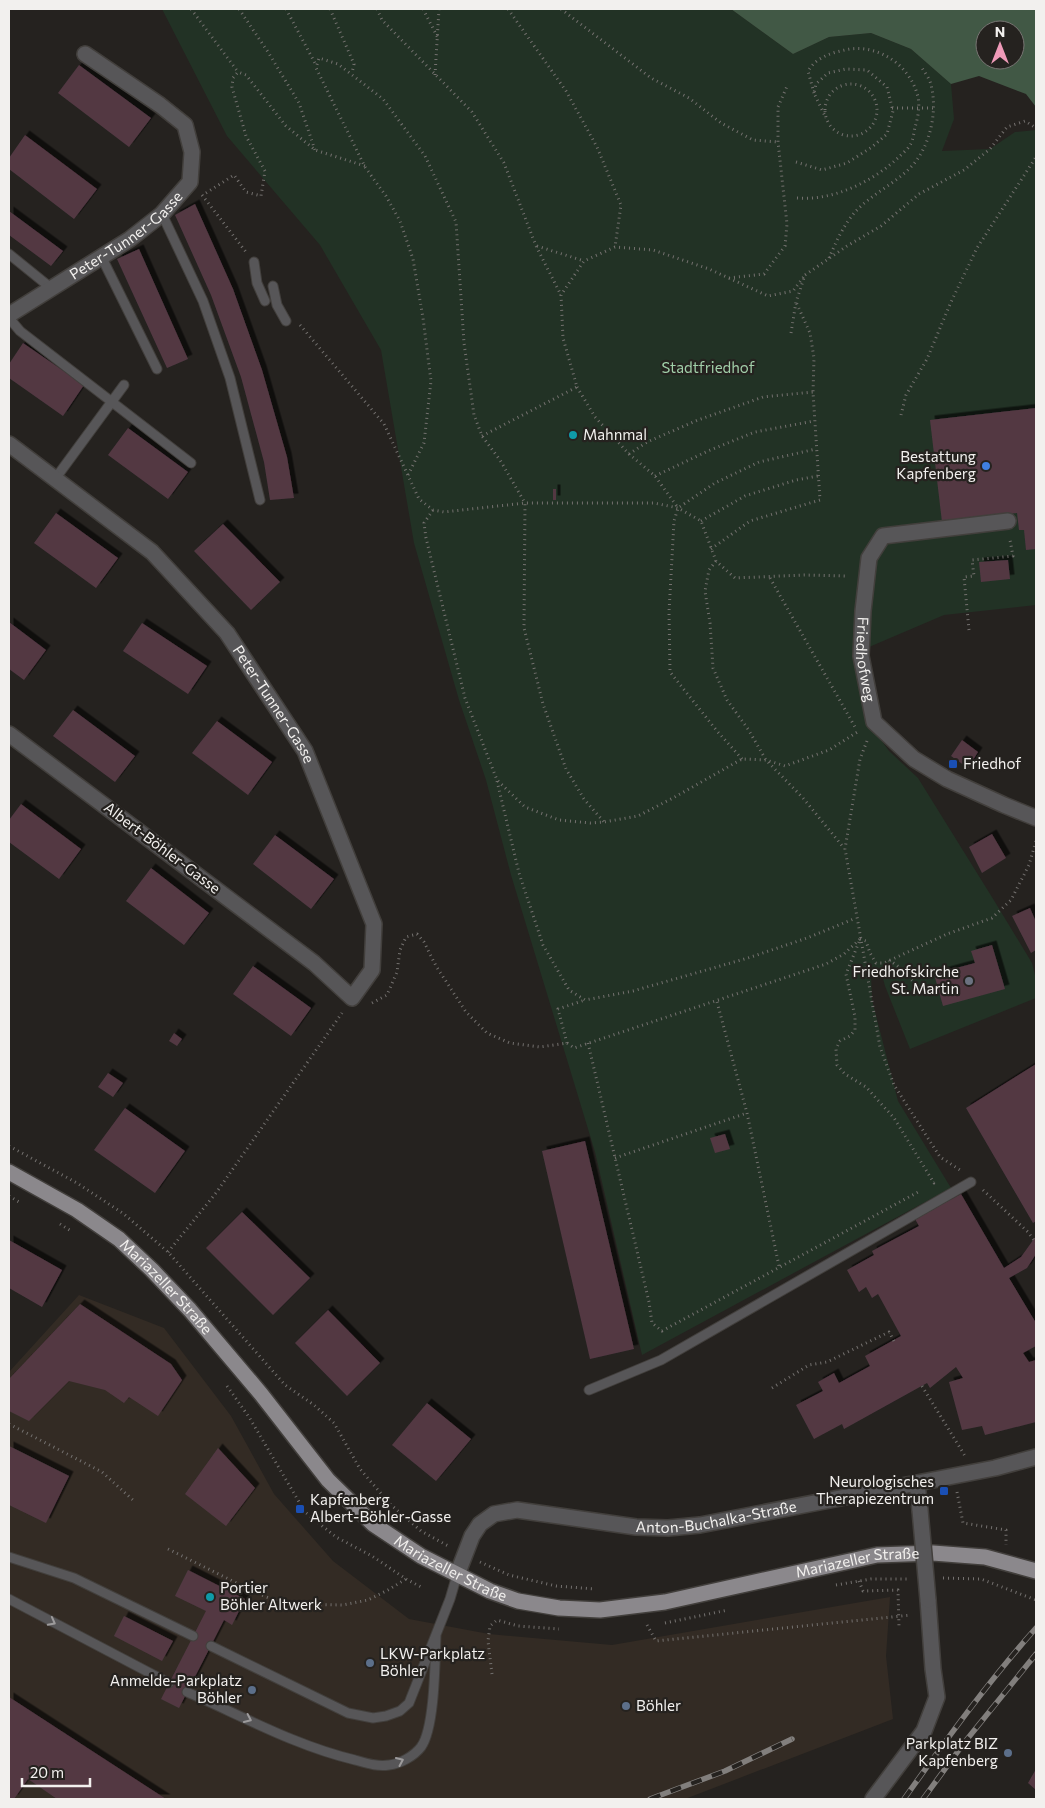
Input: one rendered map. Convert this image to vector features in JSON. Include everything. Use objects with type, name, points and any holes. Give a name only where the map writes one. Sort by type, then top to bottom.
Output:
[{"type":"main road","name":"Mariazeller Straße","points":[[9,1172],[77,1210],[119,1239],[152,1270],[190,1310],[229,1356],[328,1480],[373,1524],[421,1556],[490,1591],[518,1601],[559,1608],[600,1610],[665,1602],[877,1555],[933,1553],[985,1557],[1036,1571]]},
{"type":"street","name":"Peter-Tunner-Gasse","points":[[9,317],[51,288],[130,239],[162,214],[190,182],[192,152],[185,125],[160,105],[85,54]]},
{"type":"street","name":"Peter-Tunner-Gasse","points":[[9,444],[152,552],[227,633],[305,751],[374,924],[372,970],[352,998]]},
{"type":"street","name":"Friedhofweg","points":[[1008,521],[883,536],[869,558],[861,656],[874,722],[914,759],[947,779],[1036,818]]},
{"type":"street","name":"Albert-Böhler-Gasse","points":[[9,734],[314,963],[352,998]]},
{"type":"street","name":"Anton-Buchalka-Straße","points":[[457,1575],[472,1536],[480,1524],[494,1514],[517,1510],[636,1527],[668,1528],[700,1525],[995,1468],[1036,1457]]},
{"type":"street","points":[[873,1799],[924,1731],[937,1697],[917,1483]]},
{"type":"lane","points":[[162,214],[204,300],[230,378],[260,500]]},
{"type":"lane","points":[[9,254],[51,288]]},
{"type":"lane","points":[[101,256],[157,369]]},
{"type":"lane","points":[[254,262],[257,283],[265,301]]},
{"type":"lane","points":[[273,286],[277,305],[286,321]]},
{"type":"lane","points":[[9,317],[20,331],[191,464]]},
{"type":"lane","points":[[55,479],[124,385]]},
{"type":"lane","points":[[589,1390],[661,1360],[971,1182]]},
{"type":"lane","points":[[9,1557],[74,1578],[193,1636]]},
{"type":"lane","points":[[211,1646],[348,1713],[373,1718],[386,1716],[400,1711],[409,1703],[457,1575]]},
{"type":"lane","points":[[9,1599],[169,1683]]},
{"type":"lane","points":[[187,1692],[302,1744],[376,1765],[395,1764],[402,1762],[421,1747],[428,1728],[433,1694],[436,1635]]},
{"type":"path","points":[[190,9],[238,72],[246,75],[286,126],[315,150],[365,166]]},
{"type":"path","points":[[239,9],[299,103],[315,150]]},
{"type":"path","points":[[286,9],[365,166],[386,196],[400,221],[413,259],[431,381],[424,443],[408,475]]},
{"type":"path","points":[[330,9],[354,64],[352,74]]},
{"type":"path","points":[[377,9],[382,20],[472,112],[504,163],[536,246],[562,294],[562,338],[577,386],[595,416],[629,454],[655,476],[678,508]]},
{"type":"path","points":[[423,9],[438,38]]},
{"type":"path","points":[[435,76],[439,9]]},
{"type":"path","points":[[508,9],[566,91],[597,147],[621,205],[615,247]]},
{"type":"path","points":[[561,9],[651,78],[689,98],[721,123],[753,140],[778,142]]},
{"type":"path","points":[[797,198],[827,196],[859,184],[886,169],[911,145],[918,117],[918,98],[907,72],[895,62],[877,52],[855,49],[833,52],[812,64],[808,71],[814,93],[826,118],[831,126],[838,132],[854,136],[864,132],[871,126],[876,118],[877,109],[874,98],[869,90],[854,84],[844,85],[836,89],[827,100],[826,118]]},
{"type":"path","points":[[316,66],[319,58],[338,64],[383,99],[425,156],[456,222],[464,343],[474,415],[482,436],[500,460],[525,502],[524,628],[543,704],[566,769],[584,799],[604,822]]},
{"type":"path","points":[[829,259],[838,238],[855,212],[911,168],[925,148],[932,124],[933,108],[931,84],[922,68]]},
{"type":"path","points":[[796,162],[822,170],[848,163],[887,134],[893,111],[887,87],[867,70],[846,69],[828,74],[816,84],[814,93]]},
{"type":"path","points":[[203,196],[234,175],[246,192],[261,196],[265,171],[246,136],[232,87],[233,78],[238,72]]},
{"type":"path","points":[[729,278],[764,274],[785,246],[787,224],[778,142],[778,107],[788,84]]},
{"type":"path","points":[[892,108],[933,108]]},
{"type":"path","points":[[562,294],[584,261],[615,247],[653,250],[710,269],[768,296],[794,291],[805,275],[881,226],[918,194],[964,170],[990,149],[1007,127],[1025,121],[1036,128]]},
{"type":"path","points":[[901,415],[906,395],[927,359],[951,302],[977,248],[1036,156]]},
{"type":"path","points":[[190,182],[254,262]]},
{"type":"path","points":[[536,246],[584,261]]},
{"type":"path","points":[[792,333],[796,302],[805,275]]},
{"type":"path","points":[[712,549],[750,520],[820,500],[814,421],[814,358],[810,333],[796,302]]},
{"type":"path","points":[[298,323],[384,424],[419,499],[433,510],[444,512],[525,502],[654,503],[678,508],[700,521],[716,561],[735,578],[770,578],[804,575],[848,576]]},
{"type":"path","points":[[482,436],[577,386]]},
{"type":"path","points":[[629,454],[646,442],[698,420],[763,397],[813,392]]},
{"type":"path","points":[[655,476],[708,451],[755,432],[814,421]]},
{"type":"path","points":[[742,759],[717,732],[670,672],[669,612],[674,521],[678,508],[715,483],[759,462],[816,449]]},
{"type":"path","points":[[700,521],[745,496],[796,480],[818,476]]},
{"type":"path","points":[[433,510],[424,523],[442,606],[465,698],[497,780],[519,873],[543,945],[569,990],[585,1000]]},
{"type":"path","points":[[969,630],[964,577],[974,576],[972,560],[1013,556],[1011,541]]},
{"type":"path","points":[[716,561],[709,570],[705,591],[710,623],[713,668],[727,700],[748,729],[766,760],[803,798],[845,849]]},
{"type":"path","points":[[770,578],[857,732]]},
{"type":"path","points":[[497,780],[525,807],[559,820],[604,822],[638,816],[742,759],[766,760],[785,766],[829,750],[874,722]]},
{"type":"path","points":[[874,722],[860,759],[845,849],[880,1047],[894,1086],[940,1157],[959,1169],[971,1182],[980,1187],[1001,1205],[1028,1232],[1036,1243]]},
{"type":"path","points":[[860,939],[866,941],[876,963],[884,963],[947,934],[992,918],[1011,900],[1029,866],[1036,841]]},
{"type":"path","points":[[856,918],[808,938],[748,958],[633,991],[585,1000],[558,1009],[567,1043],[574,1048],[826,964],[844,954],[860,939]]},
{"type":"path","points":[[152,1270],[216,1193],[352,998],[369,1005],[386,995],[397,972],[400,950],[406,937],[417,934],[424,942],[436,966],[466,1012],[487,1033],[510,1043],[540,1047],[567,1043]]},
{"type":"path","points":[[860,939],[846,974],[855,1017],[855,1030],[850,1036],[840,1041],[836,1049],[837,1065],[845,1074],[866,1087],[894,1118],[934,1183],[942,1178]]},
{"type":"path","points":[[890,960],[904,971],[916,986],[923,989],[938,989]]},
{"type":"path","points":[[717,1001],[747,1113],[779,1266]]},
{"type":"path","points":[[588,1043],[649,1302],[652,1323],[662,1331],[925,1188]]},
{"type":"path","points":[[615,1158],[747,1113]]},
{"type":"path","points":[[9,1146],[77,1183],[124,1214],[168,1252],[285,1385],[314,1405],[334,1422],[360,1469],[390,1504],[421,1531],[464,1555],[509,1575],[556,1586],[595,1589]]},
{"type":"path","points":[[951,1174],[959,1169]]},
{"type":"path","points":[[9,1196],[24,1204]]},
{"type":"path","points":[[54,1221],[77,1235]]},
{"type":"path","points":[[772,1388],[808,1366],[827,1362],[889,1332],[894,1341]]},
{"type":"path","points":[[226,1384],[305,1512],[336,1537],[372,1556],[423,1588]]},
{"type":"path","points":[[922,1386],[967,1459]]},
{"type":"path","points":[[9,1424],[102,1472],[134,1501]]},
{"type":"path","points":[[957,1492],[963,1523],[1006,1530],[1006,1548],[997,1545]]},
{"type":"path","points":[[168,1549],[259,1594],[284,1604],[343,1605],[368,1600],[406,1579]]},
{"type":"path","points":[[936,1578],[981,1580],[1036,1600]]},
{"type":"path","points":[[832,1586],[871,1579],[917,1579]]},
{"type":"path","points":[[859,1581],[863,1592],[898,1590],[899,1627]]},
{"type":"path","points":[[655,1624],[647,1625],[656,1641],[899,1616],[929,1607]]},
{"type":"path","points":[[664,1623],[734,1608]]},
{"type":"path","points":[[492,1674],[488,1641],[490,1626],[497,1620],[518,1626],[567,1629]]},
{"type":"shaded area","points":[[79,1295],[164,1328],[231,1416],[274,1494],[333,1561],[409,1619],[489,1634],[612,1645],[890,1597],[886,1656],[893,1719],[685,1799],[9,1799],[9,1372]]},
{"type":"green space","name":"Stadtfriedhof","points":[[162,9],[731,9],[793,54],[829,37],[871,33],[911,49],[951,84],[954,119],[942,151],[990,149],[1015,132],[1036,130],[1036,605],[944,615],[855,653],[859,689],[869,723],[889,751],[918,778],[995,902],[1032,963],[1036,979],[1036,998],[910,1049],[881,971],[871,975],[872,1000],[898,1101],[951,1188],[642,1355],[595,1152],[511,875],[486,780],[459,700],[414,543],[381,350],[320,245],[227,136]]},
{"type":"green space","points":[[731,9],[1036,9],[1036,107],[1026,94],[979,76],[951,84],[911,49],[871,33],[829,37],[793,54]]},
{"type":"building","points":[[79,65],[151,118],[129,147],[58,93]]},
{"type":"building","points":[[25,135],[97,189],[74,219],[9,169],[9,158]]},
{"type":"building","points":[[195,204],[233,289],[262,370],[287,457],[294,498],[270,500],[264,462],[241,377],[211,295],[175,215]]},
{"type":"building","points":[[9,211],[63,251],[51,266],[9,235]]},
{"type":"building","points":[[139,249],[188,359],[167,368],[117,259]]},
{"type":"building","points":[[23,343],[84,385],[63,416],[9,378],[9,364]]},
{"type":"building","name":"Bestattung Kapfenberg","points":[[1036,408],[1036,549],[1026,550],[1024,530],[1019,530],[1017,513],[942,522],[930,420]]},
{"type":"building","points":[[128,428],[188,472],[168,499],[108,455]]},
{"type":"building","points":[[553,489],[556,489],[556,500],[553,500]]},
{"type":"building","points":[[56,513],[118,558],[96,588],[34,543]]},
{"type":"building","points":[[223,524],[280,582],[251,610],[194,551]]},
{"type":"building","points":[[1008,560],[1010,579],[981,582],[979,562]]},
{"type":"building","points":[[9,622],[46,650],[24,680],[9,669]]},
{"type":"building","points":[[142,623],[207,666],[188,694],[123,651]]},
{"type":"building","points":[[73,710],[135,756],[115,782],[53,736]]},
{"type":"building","points":[[217,721],[272,762],[248,795],[192,753]]},
{"type":"building","points":[[962,740],[978,752],[968,768],[951,756]]},
{"type":"building","points":[[21,804],[81,849],[59,879],[9,842],[9,820]]},
{"type":"building","points":[[992,834],[1006,858],[982,873],[969,847]]},
{"type":"building","points":[[275,835],[334,879],[311,909],[253,864]]},
{"type":"building","points":[[151,868],[209,913],[184,945],[126,901]]},
{"type":"building","points":[[1030,908],[1036,922],[1036,950],[1031,953],[1012,916]]},
{"type":"building","name":"Friedhofskirche St. Martin","points":[[992,945],[1005,989],[943,1006],[934,974],[975,963],[971,951]]},
{"type":"building","points":[[253,966],[311,1008],[291,1036],[233,994]]},
{"type":"building","points":[[174,1033],[182,1039],[177,1046],[169,1041]]},
{"type":"building","points":[[1036,1064],[1036,1221],[1033,1223],[966,1108]]},
{"type":"building","points":[[108,1073],[123,1083],[113,1097],[98,1087]]},
{"type":"building","points":[[125,1108],[185,1151],[155,1193],[94,1150]]},
{"type":"building","points":[[725,1134],[730,1149],[715,1153],[710,1138]]},
{"type":"building","points":[[585,1141],[634,1349],[590,1359],[542,1151]]},
{"type":"building","points":[[961,1194],[1004,1268],[1021,1257],[1036,1236],[1036,1254],[1027,1268],[1009,1278],[1036,1323],[1036,1346],[1023,1353],[1029,1362],[1036,1360],[1036,1422],[985,1435],[982,1426],[962,1430],[949,1382],[963,1378],[956,1367],[930,1388],[927,1383],[844,1429],[842,1424],[814,1439],[796,1405],[823,1391],[818,1382],[834,1373],[839,1383],[870,1366],[865,1356],[901,1336],[878,1294],[872,1298],[866,1287],[859,1292],[847,1270],[874,1255],[872,1251],[919,1226],[915,1219]]},
{"type":"building","points":[[242,1212],[310,1278],[273,1315],[206,1248]]},
{"type":"building","points":[[9,1240],[62,1270],[42,1307],[9,1288]]},
{"type":"building","points":[[80,1304],[171,1364],[182,1380],[158,1416],[129,1397],[124,1403],[105,1390],[69,1381],[29,1421],[9,1411],[9,1379]]},
{"type":"building","points":[[328,1310],[380,1363],[347,1396],[295,1343]]},
{"type":"building","points":[[427,1403],[471,1439],[436,1481],[392,1445]]},
{"type":"building","points":[[9,1446],[69,1476],[46,1523],[9,1505]]},
{"type":"building","points":[[218,1448],[255,1488],[226,1526],[185,1494]]},
{"type":"building","points":[[188,1570],[245,1599],[232,1625],[224,1620],[179,1708],[161,1699],[206,1611],[175,1596]]},
{"type":"building","points":[[124,1616],[173,1641],[162,1661],[114,1636]]},
{"type":"building","points":[[9,1697],[166,1799],[57,1799],[28,1779],[14,1799],[9,1799]]},
{"type":"building","points":[[1036,1769],[1036,1790],[1028,1783]]},
{"type":"railway","points":[[904,1799],[984,1690],[1036,1628]]},
{"type":"railway","points":[[923,1799],[964,1743],[1036,1654]]},
{"type":"railway","points":[[650,1799],[725,1771],[792,1739]]},
{"type":"place","name":"Mahnmal","points":[[573,435]]},
{"type":"place","name":"Bestattung Kapfenberg","points":[[986,466]]},
{"type":"place","name":"Friedhof","points":[[953,764]]},
{"type":"place","name":"Friedhofskirche St. Martin","points":[[969,981]]},
{"type":"place","name":"Neurologisches Therapiezentrum","points":[[944,1491]]},
{"type":"place","name":"Kapfenberg Albert-Böhler-Gasse","points":[[300,1509]]},
{"type":"place","name":"Portier Böhler Altwerk","points":[[210,1597]]},
{"type":"place","name":"LKW-Parkplatz Böhler","points":[[370,1663]]},
{"type":"place","name":"Anmelde-Parkplatz Böhler","points":[[252,1690]]},
{"type":"place","name":"Böhler","points":[[626,1706]]},
{"type":"place","name":"Parkplatz BIZ Kapfenberg","points":[[1008,1753]]}]
